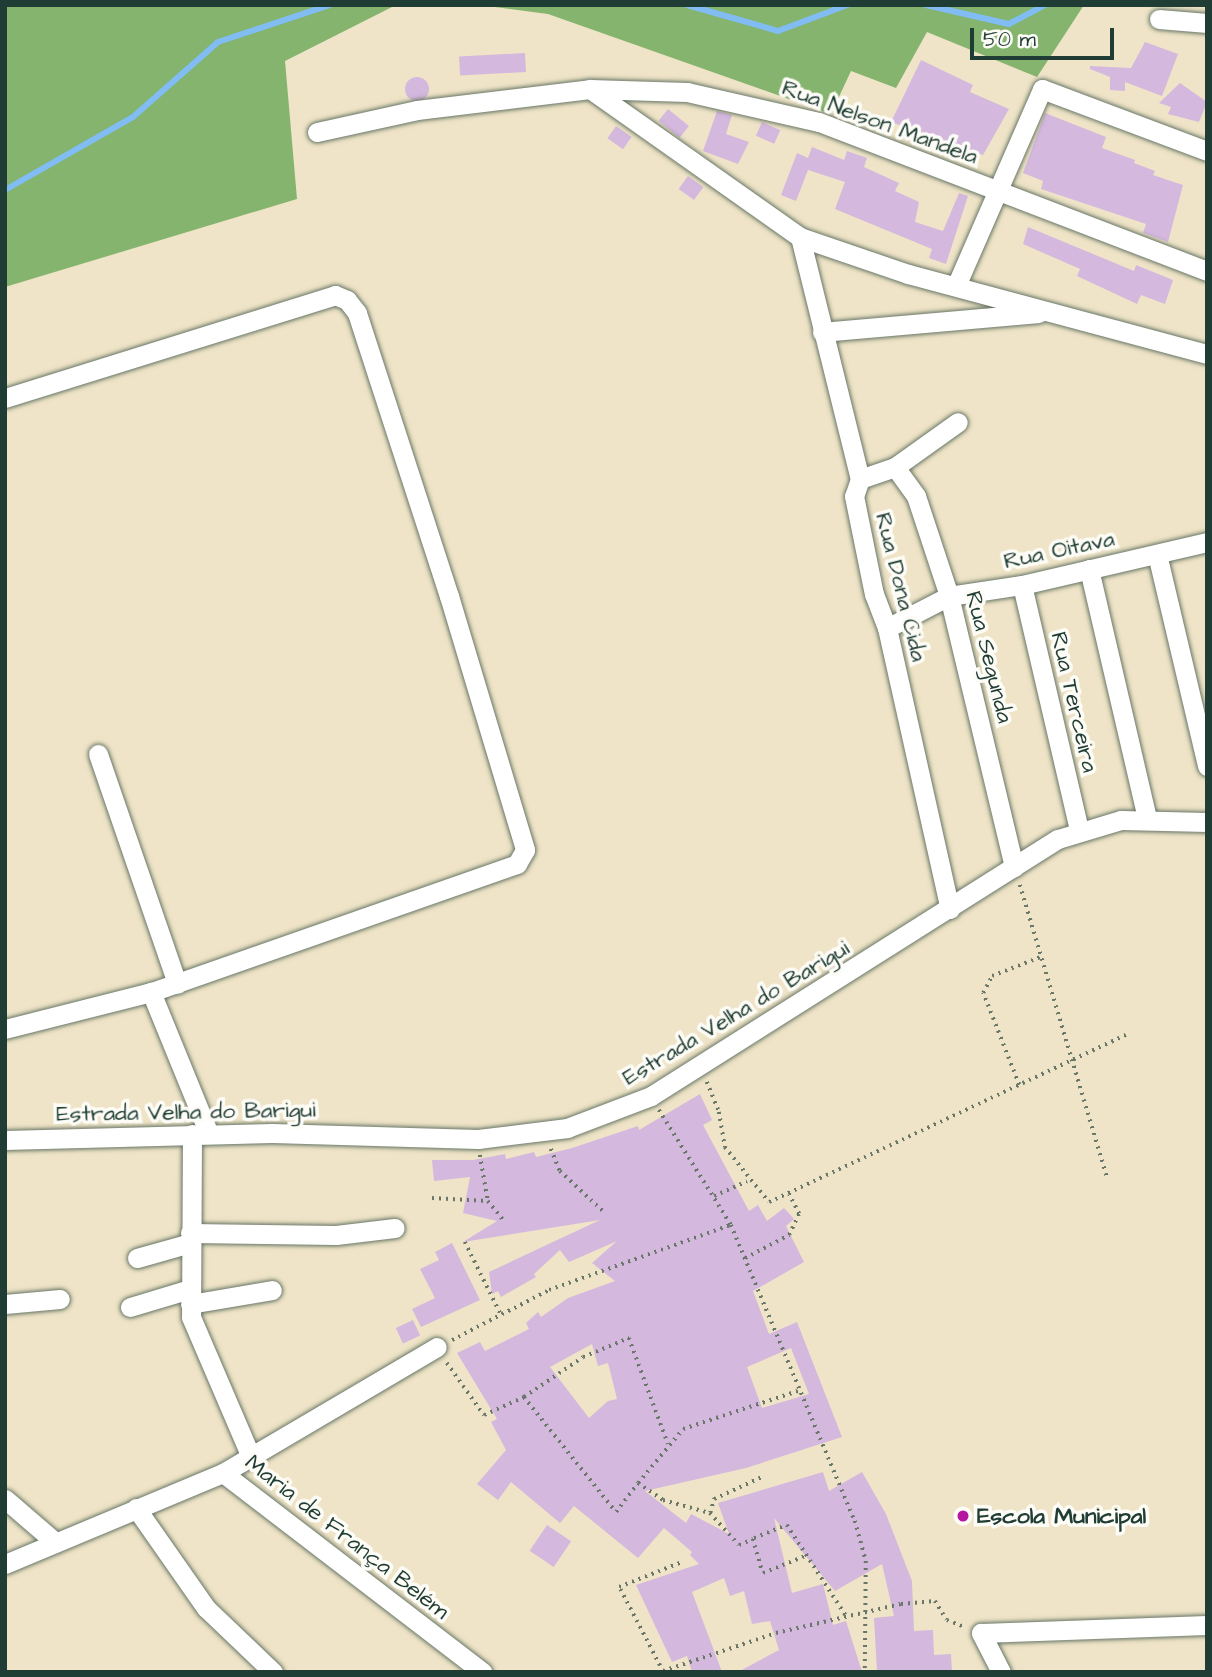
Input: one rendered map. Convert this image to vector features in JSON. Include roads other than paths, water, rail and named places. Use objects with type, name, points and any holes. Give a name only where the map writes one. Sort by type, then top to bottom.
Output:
[{"type":"street","points":[[1158,19],[1207,23]]},
{"type":"street","points":[[590,89],[800,237],[956,286],[1207,354]]},
{"type":"street","name":"Rua Nelson Mandela","points":[[317,132],[417,110],[590,89],[687,92],[769,108],[891,147],[997,191],[1207,271]]},
{"type":"street","points":[[956,286],[1042,89],[1207,150]]},
{"type":"street","name":"Rua Dona Cida","points":[[800,237],[860,479],[856,486],[856,509],[874,594],[887,628],[950,909]]},
{"type":"street","points":[[5,398],[335,295],[347,300],[357,313],[511,792],[525,850],[517,864],[177,984],[5,1028]]},
{"type":"street","points":[[822,332],[1051,311]]},
{"type":"street","points":[[860,479],[895,467],[958,422]]},
{"type":"street","name":"Rua Segunda","points":[[895,467],[916,496],[949,596],[1014,867]]},
{"type":"street","name":"Rua Oitava","points":[[887,628],[949,596],[1022,585],[1207,542]]},
{"type":"street","points":[[1157,554],[1207,766]]},
{"type":"street","points":[[1089,569],[1147,818]]},
{"type":"street","name":"Rua Terceira","points":[[1022,585],[1079,830]]},
{"type":"street","points":[[98,754],[177,984]]},
{"type":"street","name":"Estrada Velha do Barigui","points":[[5,1140],[200,1134],[478,1139],[545,1133],[593,1121],[651,1096],[701,1067],[1014,867],[1079,830],[1147,818],[1207,822]]},
{"type":"street","points":[[151,992],[200,1134],[190,1238],[190,1296],[196,1330],[251,1457]]},
{"type":"street","points":[[137,1258],[190,1238],[336,1235],[395,1228]]},
{"type":"street","points":[[130,1307],[190,1296],[272,1290]]},
{"type":"street","points":[[5,1304],[60,1299]]},
{"type":"street","points":[[223,1473],[437,1348]]},
{"type":"street","name":"Maria de França Belém","points":[[5,1564],[223,1473],[482,1672]]},
{"type":"street","points":[[5,1499],[55,1542]]},
{"type":"street","points":[[136,1508],[206,1608],[273,1672]]},
{"type":"street","points":[[1001,1672],[981,1633],[1207,1625]]},
{"type":"waterway","points":[[5,190],[133,117],[218,42],[330,5]]},
{"type":"waterway","points":[[687,5],[778,31],[847,5]]},
{"type":"waterway","points":[[926,5],[1009,24],[1045,5]]},
{"type":"place","name":"Escola Municipal","points":[[963,1516]]}]
